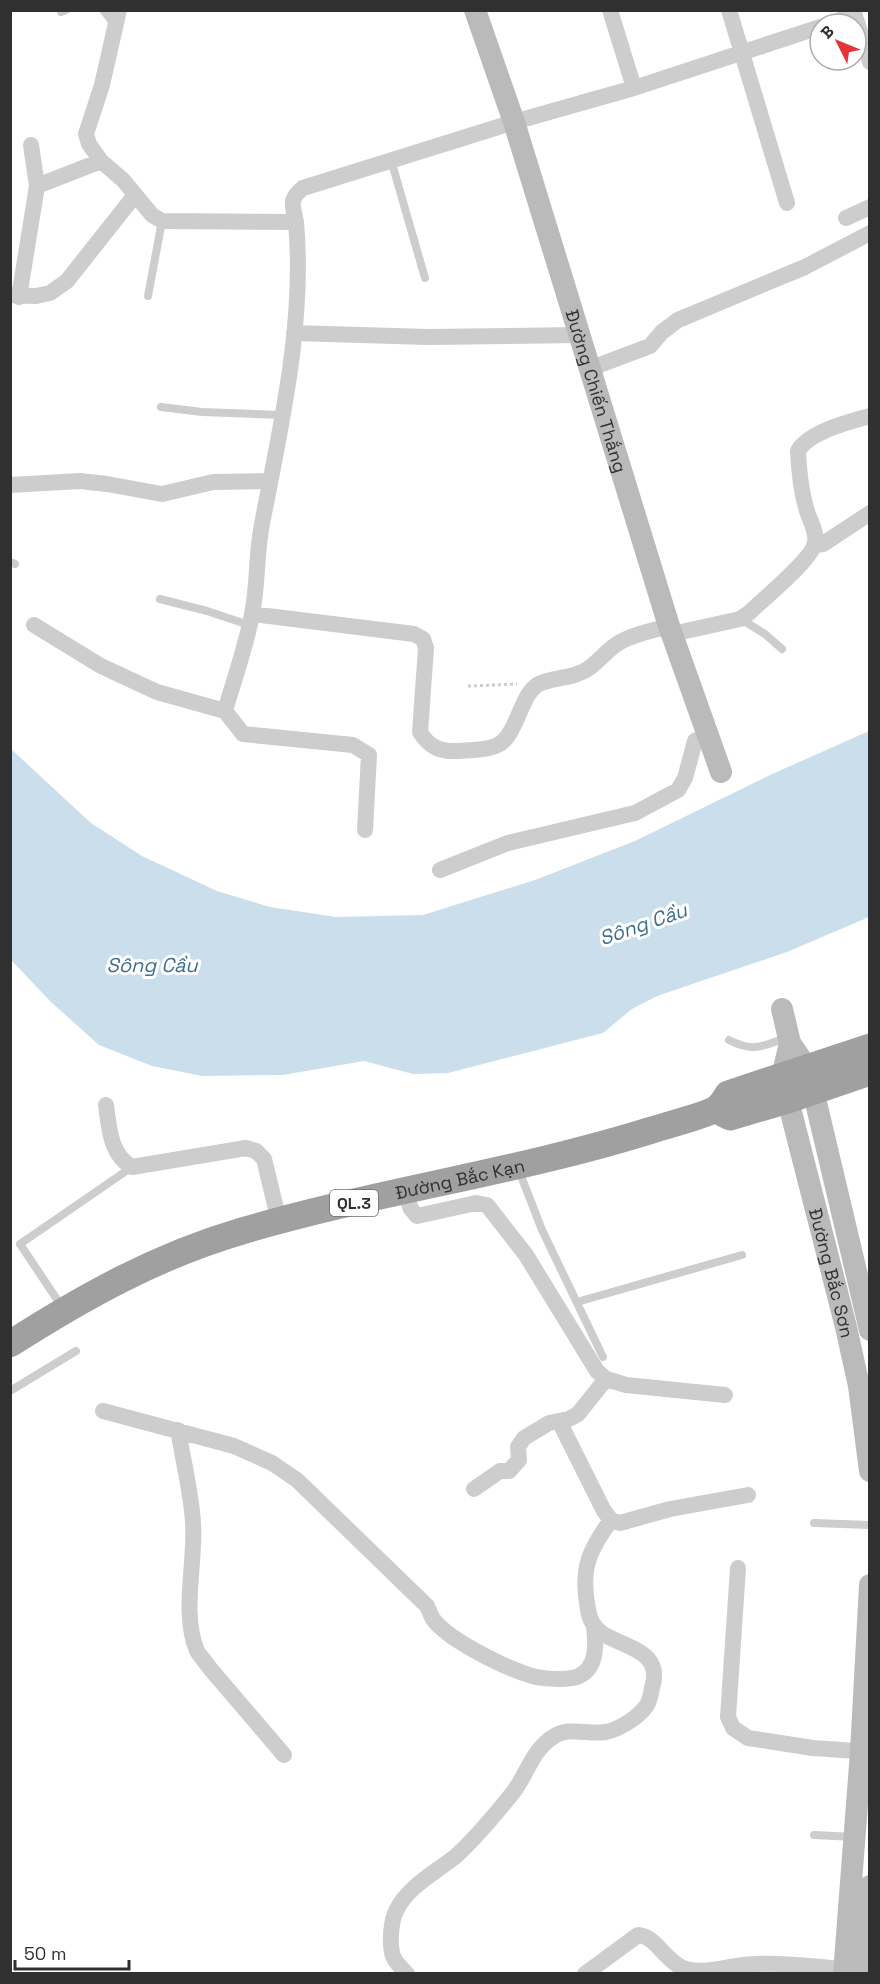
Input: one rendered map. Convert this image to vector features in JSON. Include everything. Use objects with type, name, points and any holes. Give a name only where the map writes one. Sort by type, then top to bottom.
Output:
[{"type":"highway","name":"Đường Bắc Kạn","points":[[10,1344],[126,1275],[184,1250],[279,1221],[624,1138],[716,1110],[728,1094],[785,1088],[810,1079],[870,1047]]},
{"type":"highway","name":"Đường Bắc Kạn","points":[[810,1079],[870,1072]]},
{"type":"main road","name":"Đường Chiến Thắng","points":[[475,10],[514,122],[671,630],[721,772]]},
{"type":"main road","points":[[782,1009],[789,1040],[810,1079]]},
{"type":"main road","points":[[785,1088],[789,1040]]},
{"type":"main road","name":"Đường Bắc Sơn","points":[[810,1079],[869,1323]]},
{"type":"main road","name":"Đường Bắc Sơn","points":[[785,1088],[846,1327],[859,1386],[870,1471]]},
{"type":"main road","points":[[850,1972],[854,1837],[865,1752],[870,1585]]},
{"type":"main road","points":[[850,1972],[870,1886]]},
{"type":"street","points":[[610,10],[634,88]]},
{"type":"street","points":[[729,10],[787,203]]},
{"type":"street","points":[[117,18],[102,85],[86,134],[89,144],[100,161],[123,180],[152,215],[162,220],[296,222]]},
{"type":"street","points":[[225,711],[251,620],[259,537],[283,415],[294,333],[298,247],[292,202],[294,195],[303,188],[514,122],[634,88],[808,31]]},
{"type":"street","points":[[31,144],[37,186],[15,296],[50,293],[67,281],[135,195]]},
{"type":"street","points":[[37,186],[100,161]]},
{"type":"street","points":[[846,218],[870,207]]},
{"type":"street","points":[[590,369],[651,346],[662,332],[678,320],[805,267],[870,233]]},
{"type":"street","points":[[294,333],[428,337],[579,335]]},
{"type":"street","points":[[816,545],[799,474],[798,451],[806,440],[870,416]]},
{"type":"street","points":[[10,485],[80,481],[162,494],[213,482],[270,481]]},
{"type":"street","points":[[251,620],[414,634],[423,639],[426,648],[420,732],[427,743],[437,749],[451,752],[486,749],[500,745],[510,735],[529,692],[539,684],[579,674],[594,665],[623,641],[671,630],[740,619],[798,568],[816,545],[823,544],[870,513]]},
{"type":"street","points":[[34,625],[101,666],[158,692],[225,711],[243,734],[353,744],[369,755],[365,830]]},
{"type":"street","points":[[440,870],[508,843],[635,813],[678,790],[686,778],[695,741],[707,734]]},
{"type":"street","points":[[106,1105],[110,1135],[123,1162],[132,1167],[246,1148],[256,1151],[264,1159],[279,1221]]},
{"type":"street","points":[[404,1191],[411,1209],[417,1216],[476,1203],[487,1205],[526,1255],[597,1371],[606,1379],[626,1385],[725,1395]]},
{"type":"street","points":[[474,1489],[500,1471],[508,1471],[517,1464],[518,1447],[524,1438],[549,1423],[578,1414],[606,1379]]},
{"type":"street","points":[[102,1411],[234,1446],[272,1463],[297,1480],[427,1606],[433,1619],[447,1632],[486,1657],[531,1676],[558,1679],[580,1676],[595,1656],[594,1626],[589,1615],[584,1584],[587,1560],[596,1541],[611,1520]]},
{"type":"street","points":[[559,1421],[611,1520],[620,1522],[670,1509],[748,1495]]},
{"type":"street","points":[[178,1430],[193,1519],[190,1610],[198,1653],[231,1695],[284,1755]]},
{"type":"street","points":[[738,1568],[728,1718],[733,1728],[747,1738],[766,1742],[865,1752]]},
{"type":"street","points":[[406,1974],[393,1957],[392,1942],[395,1912],[404,1898],[457,1855],[483,1828],[513,1793],[537,1751],[546,1742],[559,1733],[606,1732],[627,1723],[647,1704],[656,1677],[650,1661],[636,1650],[594,1626]]},
{"type":"street","points":[[585,1974],[638,1935],[644,1935],[675,1965],[703,1972],[759,1963],[850,1972]]},
{"type":"lane","points":[[103,10],[117,18]]},
{"type":"lane","points":[[391,160],[425,278]]},
{"type":"lane","points":[[148,296],[162,220]]},
{"type":"lane","points":[[161,407],[202,412],[283,415]]},
{"type":"lane","points":[[160,599],[251,620]]},
{"type":"lane","points":[[740,619],[765,634],[782,649]]},
{"type":"lane","points":[[729,1040],[742,1047],[756,1049],[789,1040]]},
{"type":"lane","points":[[517,1164],[542,1230],[603,1356]]},
{"type":"lane","points":[[64,1310],[20,1244],[132,1167]]},
{"type":"lane","points":[[577,1302],[742,1255]]},
{"type":"lane","points":[[10,1391],[76,1351]]},
{"type":"lane","points":[[814,1523],[870,1525]]},
{"type":"lane","points":[[814,1835],[854,1837]]},
{"type":"path","points":[[468,686],[539,684]]},
{"type":"water","name":"Sông Cầu","points":[[869,731],[869,917],[787,952],[657,996],[632,1009],[603,1033],[448,1073],[413,1074],[364,1061],[283,1075],[202,1076],[152,1066],[99,1045],[51,1002],[11,960],[11,749],[91,823],[142,856],[217,891],[270,907],[336,917],[423,915],[535,880],[635,841],[770,775]]}]
